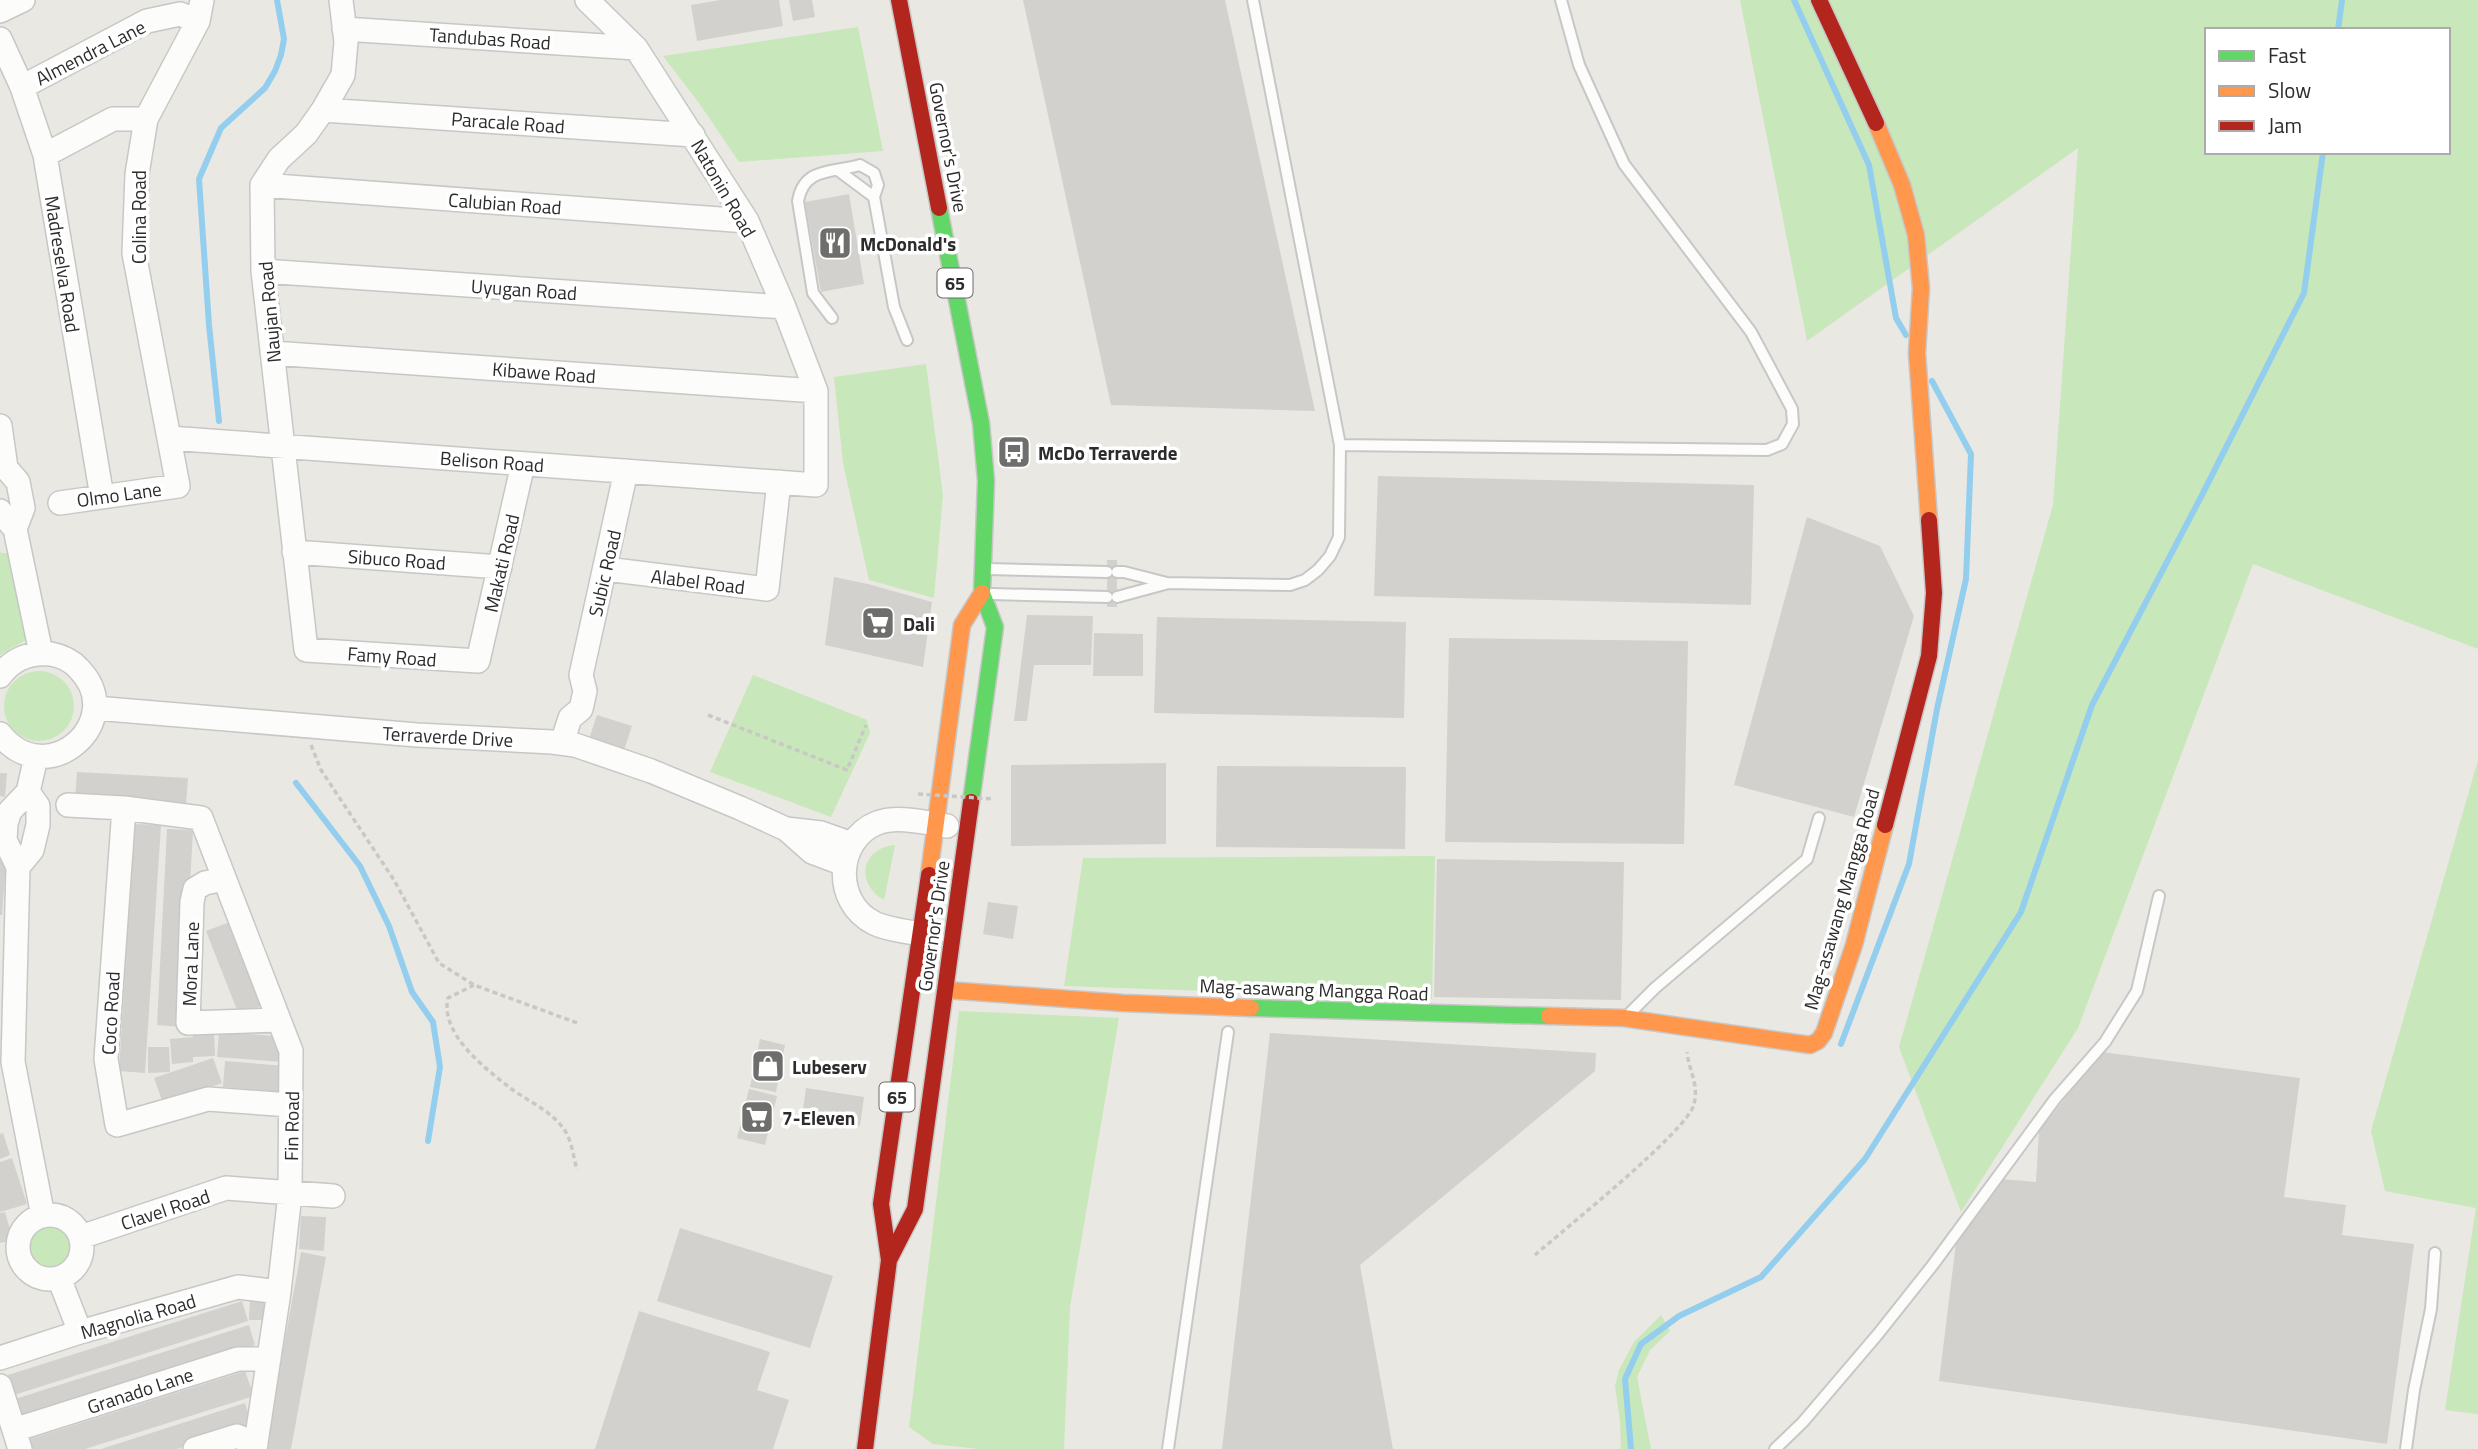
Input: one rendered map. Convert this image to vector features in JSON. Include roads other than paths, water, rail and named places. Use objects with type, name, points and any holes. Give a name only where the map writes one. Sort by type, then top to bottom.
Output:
[{"type":"main road","name":"Governor's Drive","points":[[889,1260],[915,1209],[995,627],[982,593],[986,481],[981,423],[899,0]]},
{"type":"main road","name":"Mag-asawang Mangga Road","points":[[946,990],[1177,1005],[1624,1018],[1810,1045],[1818,1041],[1824,1033],[1854,945],[1928,656],[1934,593],[1917,353],[1921,288],[1916,235],[1902,185],[1870,108],[1819,0]]},
{"type":"main road","name":"Governor's Drive","points":[[865,1449],[889,1260],[881,1204],[921,934],[962,625],[982,593]]},
{"type":"street","points":[[0,11],[23,0]]},
{"type":"street","points":[[262,185],[279,159],[306,134],[343,75],[346,42],[341,0]]},
{"type":"street","name":"Natonin Road","points":[[587,0],[636,48],[747,221],[816,391],[816,485]]},
{"type":"street","name":"Almendra Lane","points":[[22,87],[147,21],[200,11]]},
{"type":"street","name":"Colina Road","points":[[178,486],[134,253],[137,174],[146,119],[200,11]]},
{"type":"street","name":"Tandubas Road","points":[[344,29],[636,48]]},
{"type":"street","name":"Madreselva Road","points":[[0,39],[22,87],[45,155],[102,497]]},
{"type":"street","name":"Paracale Road","points":[[323,110],[693,135]]},
{"type":"street","points":[[45,155],[113,119],[146,119]]},
{"type":"street","name":"Calubian Road","points":[[262,185],[747,221]]},
{"type":"street","name":"Naujan Road","points":[[262,185],[263,271],[306,650]]},
{"type":"street","name":"Uyugan Road","points":[[263,271],[784,307]]},
{"type":"street","name":"Kibawe Road","points":[[272,353],[816,391]]},
{"type":"street","points":[[0,426],[3,475],[18,482],[23,508],[7,520],[41,653]]},
{"type":"street","name":"Belison Road","points":[[169,438],[816,485]]},
{"type":"street","name":"Makati Road","points":[[478,661],[523,464]]},
{"type":"street","name":"Subic Road","points":[[562,743],[570,718],[564,705],[570,687],[581,675],[626,471]]},
{"type":"street","name":"Alabel Road","points":[[606,569],[768,589],[779,482]]},
{"type":"street","name":"Olmo Lane","points":[[60,503],[178,486]]},
{"type":"street","name":"Sibuco Road","points":[[295,552],[500,566]]},
{"type":"street","name":"Famy Road","points":[[306,650],[478,661]]},
{"type":"street","points":[[0,676],[13,663],[26,656],[41,653],[58,655],[74,663],[85,675],[93,691],[95,708],[91,724],[82,739],[69,750],[53,756],[36,757],[21,752],[8,744],[0,734]]},
{"type":"street","name":"Terraverde Drive","points":[[95,708],[303,726],[562,743],[662,775],[786,829],[812,852],[848,854]]},
{"type":"street","points":[[36,757],[28,792],[10,811],[5,839],[18,867],[13,1062],[43,1216]]},
{"type":"street","points":[[18,867],[33,850],[38,825],[38,806],[28,792]]},
{"type":"street","points":[[68,806],[124,808]]},
{"type":"street","name":"Fin Road","points":[[124,808],[201,818],[291,1051],[290,1194],[279,1292],[255,1446]]},
{"type":"street","name":"Coco Road","points":[[124,808],[106,1059],[117,1125],[208,1099],[290,1105]]},
{"type":"street","points":[[952,941],[874,923],[860,913],[849,899],[844,882],[848,854],[862,832],[876,824],[891,819],[968,828]]},
{"type":"street","name":"Mora Lane","points":[[224,879],[205,883],[195,889],[192,902],[188,1023],[279,1020]]},
{"type":"street","name":"Clavel Road","points":[[81,1237],[226,1188],[334,1196]]},
{"type":"street","points":[[52,1215],[70,1222],[81,1237],[81,1257],[68,1273],[59,1278],[40,1277],[10,1262],[25,1228],[43,1216],[52,1215]]},
{"type":"street","points":[[59,1278],[80,1332]]},
{"type":"street","name":"Magnolia Road","points":[[0,1359],[80,1332],[237,1287],[279,1292]]},
{"type":"street","name":"Granado Lane","points":[[17,1440],[238,1359],[269,1359]]},
{"type":"street","points":[[0,1386],[17,1440]]},
{"type":"street","points":[[195,1449],[237,1436],[255,1446]]},
{"type":"lane","points":[[984,569],[1124,572],[1167,583],[1290,585],[1305,580],[1330,556],[1339,537],[1340,445],[1253,0]]},
{"type":"lane","points":[[1340,445],[1767,450],[1782,444],[1793,424],[1793,408],[1751,332],[1624,164],[1579,65],[1562,0]]},
{"type":"lane","points":[[832,318],[813,293],[798,201],[800,189],[805,181],[815,174],[860,165],[874,173],[878,185],[874,197],[894,307],[907,340]]},
{"type":"lane","points":[[839,171],[874,197]]},
{"type":"lane","points":[[982,593],[1112,597],[1167,583]]},
{"type":"lane","points":[[1624,1018],[1655,988],[1807,859],[1819,818]]},
{"type":"lane","points":[[1775,1449],[1803,1422],[1878,1335],[2055,1099],[2105,1042],[2137,991],[2159,896]]},
{"type":"lane","points":[[1168,1449],[1228,1032]]},
{"type":"lane","points":[[2406,1449],[2414,1390],[2431,1309],[2435,1253]]},
{"type":"waterway","points":[[219,421],[199,179],[221,128],[265,88],[275,71],[284,39],[277,0]]},
{"type":"waterway","points":[[1794,0],[1869,165],[1896,318],[1906,335]]},
{"type":"waterway","points":[[2338,28],[2342,0]]},
{"type":"waterway","points":[[1631,1449],[1625,1379],[1641,1344],[1679,1316],[1761,1277],[1865,1159],[2021,912],[2092,705],[2304,293],[2323,154]]},
{"type":"waterway","points":[[1841,1044],[1909,864],[1937,709],[1966,579],[1971,454],[1932,381]]},
{"type":"waterway","points":[[296,783],[360,866],[389,926],[412,992],[433,1022],[440,1067],[428,1141]]},
{"type":"place","name":"McDonald's","points":[[835,243]]},
{"type":"place","name":"McDo Terraverde","points":[[1014,452]]},
{"type":"place","name":"Dali","points":[[878,623]]},
{"type":"place","name":"Lubeserv","points":[[768,1066]]},
{"type":"place","name":"7-Eleven","points":[[757,1117]]}]
